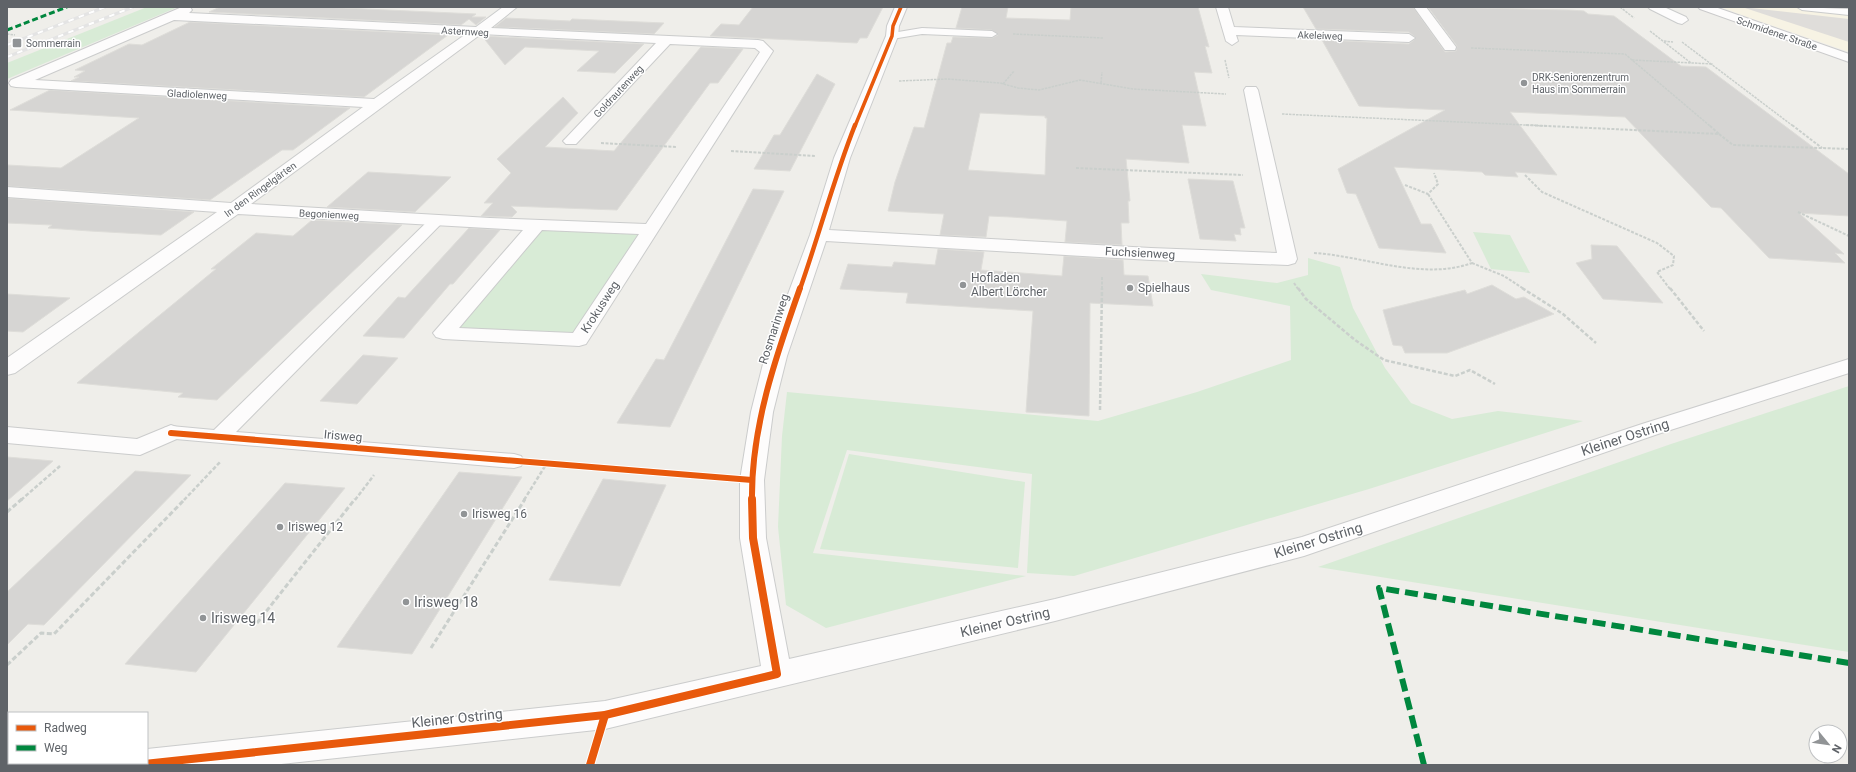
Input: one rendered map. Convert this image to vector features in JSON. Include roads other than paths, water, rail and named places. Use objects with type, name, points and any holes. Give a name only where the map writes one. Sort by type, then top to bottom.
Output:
[{"type":"street","points":[[12,85],[193,7]]},
{"type":"street","name":"In den Ringelgärten","points":[[7,368],[233,209],[511,7]]},
{"type":"street","name":"Rosmarinweg","points":[[777,674],[753,538],[752,480],[762,412],[776,356],[819,235],[842,158],[892,36],[892,26],[901,7]]},
{"type":"street","name":"Akeleiweg","points":[[1222,7],[1232,36],[1409,38]]},
{"type":"street","points":[[1420,7],[1450,47]]},
{"type":"street","points":[[1654,7],[1682,20]]},
{"type":"street","name":"Schmidener Straße","points":[[1704,7],[1849,58]]},
{"type":"street","name":"Asternweg","points":[[172,16],[475,32],[758,44]]},
{"type":"street","name":"Goldrautenweg","points":[[571,141],[666,40]]},
{"type":"street","name":"Krokusweg","points":[[536,226],[443,333],[579,340],[767,51],[758,44]]},
{"type":"street","name":"Gladiolenweg","points":[[12,85],[378,104]]},
{"type":"street","name":"Fuchsienweg","points":[[819,235],[1102,251],[1287,256],[1253,99]]},
{"type":"street","name":"Begonienweg","points":[[7,192],[233,209],[536,226],[651,229]]},
{"type":"street","points":[[7,350],[30,352]]},
{"type":"street","name":"Kleiner Ostring","points":[[148,764],[604,715],[1055,610],[1304,546],[1650,429],[1849,366]]},
{"type":"street","name":"Irisweg","points":[[7,435],[140,447],[172,433]]},
{"type":"lane","points":[[1802,7],[1849,12]]},
{"type":"lane","points":[[892,36],[922,31],[992,34]]},
{"type":"lane","points":[[219,437],[437,220]]},
{"type":"lane","name":"Irisweg","points":[[172,433],[514,461]]},
{"type":"railway","points":[[7,45],[105,7]]},
{"type":"railway","points":[[7,57],[133,7]]},
{"type":"place","name":"Sommerrain","points":[[17,43]]},
{"type":"place","name":"DRK-Seniorenzentrum Haus im Sommerrain","points":[[1524,83]]},
{"type":"place","name":"Hofladen Albert Lörcher","points":[[963,285]]},
{"type":"place","name":"Spielhaus","points":[[1130,288]]},
{"type":"place","name":"Irisweg 16","points":[[464,514]]},
{"type":"place","name":"Irisweg 12","points":[[280,527]]},
{"type":"place","name":"Irisweg 18","points":[[406,602]]},
{"type":"place","name":"Irisweg 14","points":[[203,618]]}]
